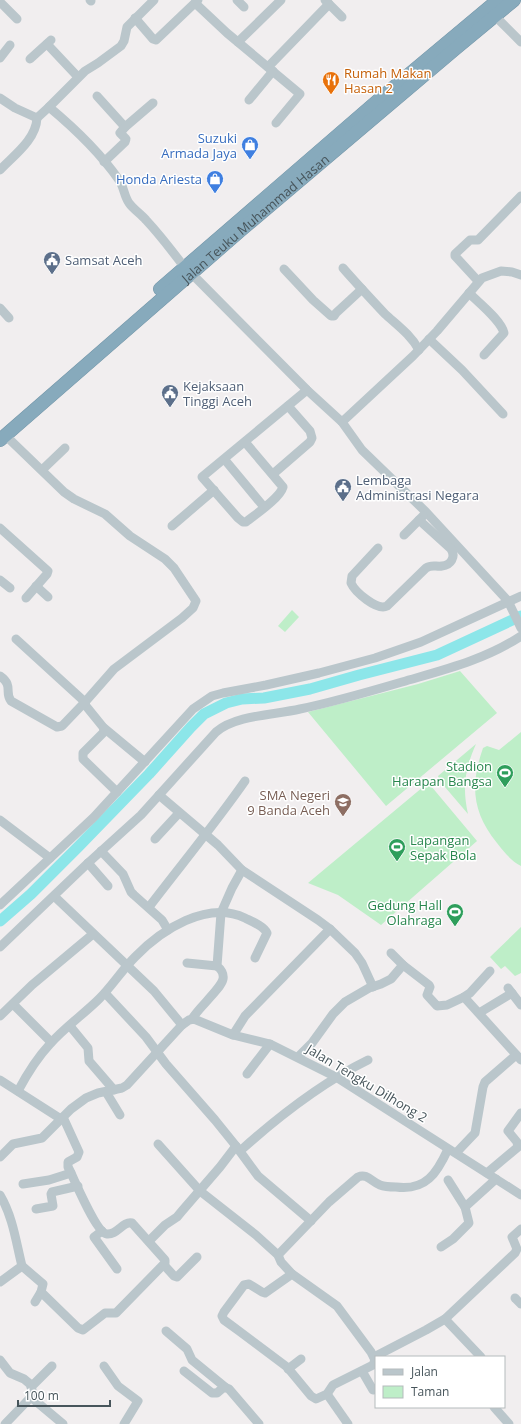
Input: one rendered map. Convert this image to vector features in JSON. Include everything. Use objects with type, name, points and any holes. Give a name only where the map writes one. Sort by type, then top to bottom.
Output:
[{"type":"highway","name":"Jalan Teuku Muhammad Hasan","points":[[2,434],[214,248],[385,101],[498,0]]},
{"type":"highway","name":"Jalan Teuku Muhammad Hasan","points":[[385,101],[514,0]]},
{"type":"street","points":[[0,170],[23,147],[30,136],[37,118],[85,71],[121,46],[124,41],[127,27],[154,0]]},
{"type":"street","points":[[135,18],[153,39],[156,40],[197,1],[238,42],[300,95],[276,123]]},
{"type":"street","points":[[238,42],[279,1]]},
{"type":"street","points":[[0,2],[17,19]]},
{"type":"street","points":[[249,100],[271,69],[327,2],[342,17]]},
{"type":"street","points":[[495,16],[521,42]]},
{"type":"street","points":[[30,59],[49,42],[78,77]]},
{"type":"street","points":[[0,58],[10,45]]},
{"type":"street","points":[[97,96],[125,127]]},
{"type":"street","points":[[0,98],[15,108],[37,118]]},
{"type":"street","points":[[104,162],[126,142],[126,139],[120,132],[153,103]]},
{"type":"street","points":[[49,107],[75,130],[104,162],[124,188],[127,201],[146,220],[189,271],[307,390],[342,422],[362,450],[426,512],[510,604],[521,628]]},
{"type":"street","points":[[478,281],[455,256],[455,254],[470,240],[478,240],[521,196]]},
{"type":"street","points":[[343,268],[403,330],[419,350]]},
{"type":"street","points":[[284,269],[313,300],[331,316],[362,289]]},
{"type":"street","points":[[342,422],[429,340],[478,281],[491,274],[501,271],[521,275]]},
{"type":"street","points":[[469,293],[500,324],[504,331],[502,337],[484,355]]},
{"type":"street","points":[[0,308],[9,318]]},
{"type":"street","points":[[429,340],[462,370],[503,414]]},
{"type":"street","points":[[245,442],[282,484],[282,490],[246,522],[243,522],[202,477],[225,460],[245,442],[307,390]]},
{"type":"street","points":[[272,474],[310,442],[312,438],[310,431],[288,406]]},
{"type":"street","points":[[0,676],[8,684],[8,695],[11,701],[57,727],[62,726],[114,669],[182,618],[193,608],[196,601],[174,568],[164,559],[130,536],[105,514],[74,499],[64,492],[2,434]]},
{"type":"street","points":[[42,470],[65,448]]},
{"type":"street","points":[[225,460],[264,507]]},
{"type":"street","points":[[172,526],[214,490]]},
{"type":"street","points":[[404,535],[426,512]]},
{"type":"street","points":[[378,548],[352,576],[351,583],[356,590],[376,606],[384,608],[426,568],[431,565],[446,565],[453,558],[454,555],[451,550],[419,520]]},
{"type":"street","points":[[0,528],[48,571],[26,598]]},
{"type":"street","points":[[0,580],[10,588]]},
{"type":"street","points":[[36,586],[48,597]]},
{"type":"street","points":[[0,905],[94,817],[193,709],[212,696],[319,673],[375,658],[421,642],[510,604],[521,596]]},
{"type":"street","points":[[0,947],[88,863],[142,815],[223,726],[238,720],[330,702],[434,673],[478,659],[521,636]]},
{"type":"street","points":[[16,639],[85,702],[86,706],[104,728],[145,762]]},
{"type":"street","points":[[104,728],[104,733],[82,753],[82,756],[83,759],[117,792]]},
{"type":"street","points":[[149,907],[223,813],[245,781]]},
{"type":"street","points":[[159,796],[229,855],[242,870],[330,929],[355,953],[362,963],[373,987]]},
{"type":"street","points":[[155,839],[179,813]]},
{"type":"street","points":[[0,820],[50,858]]},
{"type":"street","points":[[102,851],[123,874],[134,895],[162,920],[168,930]]},
{"type":"street","points":[[88,863],[108,886]]},
{"type":"street","points":[[0,1158],[12,1144],[42,1138],[62,1118],[86,1098],[127,1085],[182,1025],[192,1019],[222,982],[222,972],[217,966],[221,913],[242,870]]},
{"type":"street","points":[[54,896],[154,991],[182,1025]]},
{"type":"street","points":[[18,1091],[32,1067],[51,1042],[105,993],[140,951],[177,924],[197,916],[211,913],[236,914],[266,930],[267,933],[254,958]]},
{"type":"street","points":[[232,1035],[245,1016],[330,929]]},
{"type":"street","points":[[1,1012],[13,1004],[32,985],[93,934]]},
{"type":"street","points":[[391,953],[403,965],[429,985],[430,988],[427,995],[437,1006],[443,1006],[464,997],[470,993],[490,971]]},
{"type":"street","points":[[187,963],[217,966]]},
{"type":"street","points":[[298,1057],[312,1043],[345,1002],[368,988],[391,978],[403,965]]},
{"type":"street","points":[[479,1013],[510,990],[521,1005]]},
{"type":"street","points":[[105,993],[146,1037],[238,1148],[258,1176],[311,1221]]},
{"type":"street","points":[[278,1255],[329,1202],[360,1176],[366,1176],[383,1186],[410,1188],[424,1183],[433,1176],[452,1151],[475,1133],[485,1082],[519,1058],[464,997]]},
{"type":"street","points":[[13,1004],[51,1042]]},
{"type":"street","name":"Jalan Tengku Dilhong 2","points":[[192,1019],[232,1035],[270,1044],[336,1077],[521,1196]]},
{"type":"street","points":[[70,1026],[88,1048],[89,1062],[110,1091],[120,1115]]},
{"type":"street","points":[[248,1074],[270,1044]]},
{"type":"street","points":[[149,1241],[165,1225],[177,1217],[238,1148],[293,1106],[349,1069],[368,1060]]},
{"type":"street","points":[[0,1080],[62,1118],[79,1152],[77,1157],[68,1162],[68,1167],[89,1211],[99,1228],[108,1234],[131,1222],[149,1241],[166,1263],[116,1313],[105,1313],[83,1330],[80,1330],[41,1292]]},
{"type":"street","points":[[487,1173],[518,1147],[518,1144],[508,1131],[521,1113]]},
{"type":"street","points":[[158,1144],[200,1191],[243,1224],[278,1255],[281,1262],[292,1274],[337,1306],[374,1357],[375,1361],[373,1365],[332,1385],[327,1394],[318,1399],[314,1398],[288,1369],[224,1320],[222,1316],[246,1285],[249,1284],[265,1293],[292,1274]]},
{"type":"street","points":[[23,1184],[49,1180],[71,1173]]},
{"type":"street","points":[[465,1207],[496,1179]]},
{"type":"street","points":[[441,1247],[453,1240],[469,1223],[465,1207],[448,1180]]},
{"type":"street","points":[[36,1209],[53,1206],[52,1192],[78,1186]]},
{"type":"street","points":[[0,1195],[11,1218],[22,1266],[43,1284],[41,1292],[35,1302]]},
{"type":"street","points":[[376,1356],[426,1330],[445,1318],[515,1253],[517,1248],[512,1237],[521,1229]]},
{"type":"street","points":[[102,1231],[94,1237],[117,1269]]},
{"type":"street","points":[[164,1265],[176,1277],[179,1276],[197,1257]]},
{"type":"street","points":[[0,1282],[22,1266]]},
{"type":"street","points":[[445,1318],[480,1356]]},
{"type":"street","points":[[166,1331],[187,1349],[192,1360],[229,1389],[259,1424]]},
{"type":"street","points":[[288,1369],[301,1359]]},
{"type":"street","points":[[0,1360],[10,1373],[28,1381],[32,1386],[32,1396],[36,1402],[63,1424]]},
{"type":"street","points":[[32,1386],[52,1366]]},
{"type":"street","points":[[104,1366],[118,1386],[137,1400],[137,1404],[126,1421],[135,1424]]},
{"type":"street","points":[[184,1371],[212,1393],[217,1393],[225,1387]]},
{"type":"street","points":[[362,1371],[373,1390]]},
{"type":"street","points":[[327,1394],[348,1424]]},
{"type":"street","points":[[5,1424],[32,1396]]},
{"type":"street","points":[[495,1408],[509,1424]]},
{"type":"green space","points":[[292,610],[299,617],[285,632],[278,626]]},
{"type":"green space","points":[[460,671],[497,713],[386,806],[308,712],[418,684]]},
{"type":"green space","name":"Stadion Harapan Bangsa","points":[[521,732],[521,866],[508,856],[489,832],[482,820],[478,809],[475,786],[476,774],[483,748],[487,746],[499,750]]},
{"type":"green space","points":[[476,744],[469,762],[466,778],[465,795],[468,814],[439,780],[438,776]]},
{"type":"green space","name":"Lapangan Sepak Bola","points":[[431,786],[477,841],[381,925],[338,895],[308,883],[423,787]]},
{"type":"green space","points":[[521,927],[521,973],[515,976],[505,966],[501,969],[490,957]]},
{"type":"waterway","points":[[0,921],[31,894],[79,846],[149,774],[204,714],[226,703],[242,699],[264,698],[310,689],[437,655],[521,616]]},
{"type":"place","name":"Rumah Makan Hasan 2","points":[[331,95]]},
{"type":"place","name":"Suzuki Armada Jaya","points":[[250,160]]},
{"type":"place","name":"Honda Ariesta","points":[[215,194]]},
{"type":"place","name":"Samsat Aceh","points":[[52,275]]},
{"type":"place","name":"Kejaksaan Tinggi Aceh","points":[[170,408]]},
{"type":"place","name":"Lembaga Administrasi Negara","points":[[343,502]]},
{"type":"place","name":"Stadion Harapan Bangsa","points":[[505,788]]},
{"type":"place","name":"SMA Negeri 9 Banda Aceh","points":[[343,817]]},
{"type":"place","name":"Lapangan Sepak Bola","points":[[397,862]]},
{"type":"place","name":"Gedung Hall Olahraga","points":[[455,927]]}]
